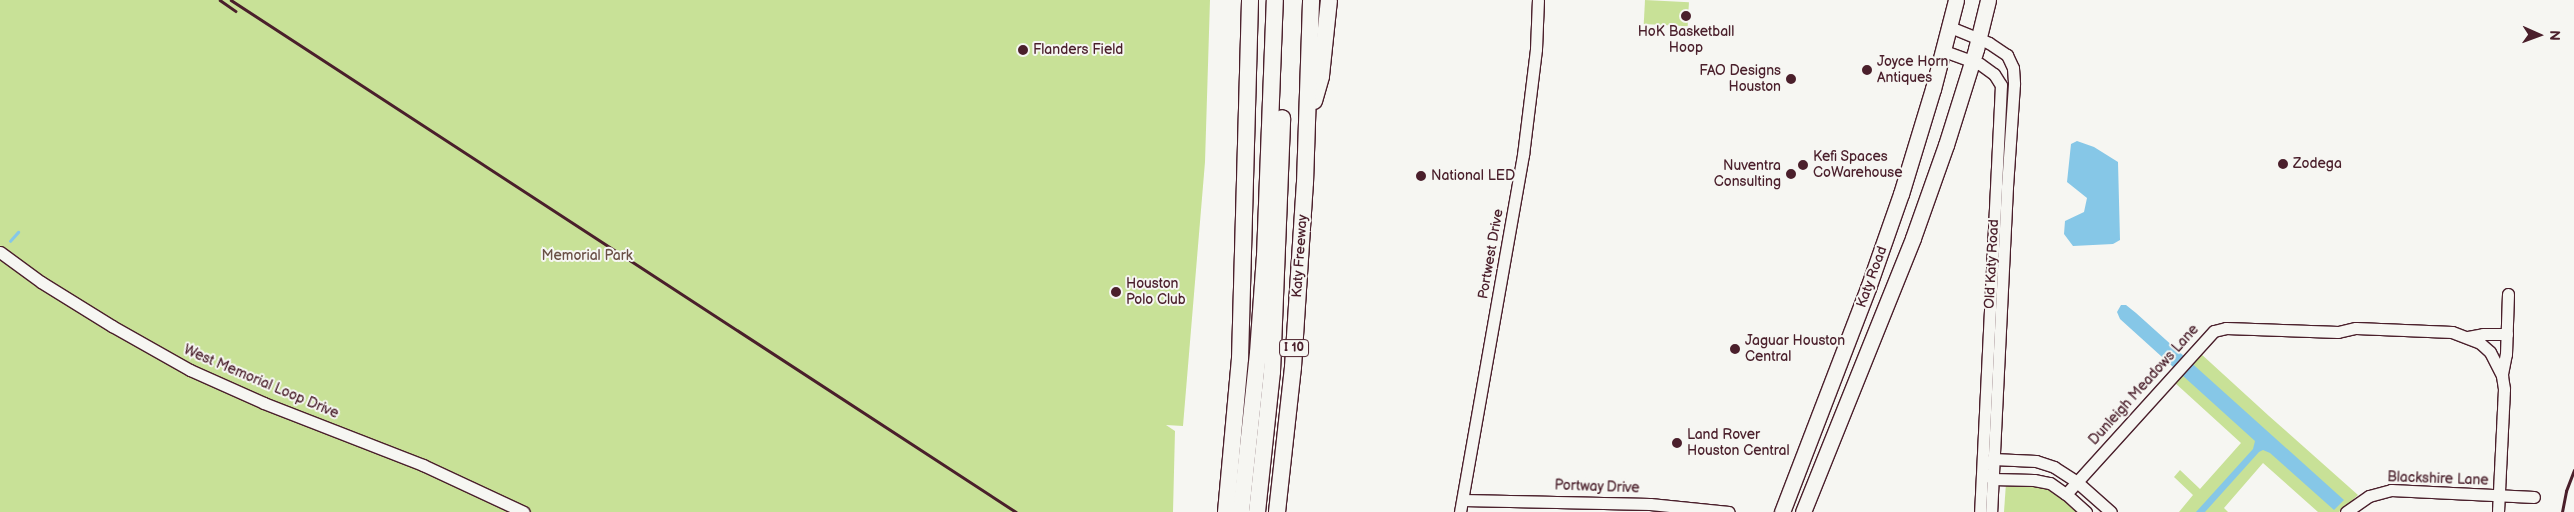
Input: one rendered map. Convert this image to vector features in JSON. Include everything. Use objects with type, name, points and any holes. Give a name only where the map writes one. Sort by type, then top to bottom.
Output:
[{"type":"highway","points":[[1226,512],[1240,359],[1250,0]]},
{"type":"highway","points":[[1241,512],[1251,426],[1266,256],[1275,0]]},
{"type":"highway","points":[[1257,512],[1272,372],[1286,0]]},
{"type":"highway","name":"Katy Freeway","points":[[1277,512],[1293,367],[1311,0]]},
{"type":"highway","points":[[1306,129],[1321,76],[1329,0]]},
{"type":"main road","points":[[1947,38],[1956,0]]},
{"type":"main road","points":[[1975,49],[1988,0]]},
{"type":"main road","name":"Katy Road","points":[[1782,512],[1902,194],[1947,38]]},
{"type":"main road","name":"Katy Road","points":[[1803,512],[1913,238],[1946,145],[1975,49]]},
{"type":"street","name":"Portwest Drive","points":[[1460,512],[1524,155],[1536,49],[1538,0]]},
{"type":"street","name":"Old Katy Road","points":[[1947,38],[1975,49],[2006,55],[2013,76],[2014,102],[1996,281],[1980,512]]},
{"type":"street","name":"Old Katy Road","points":[[1947,38],[1975,49],[2001,85],[1991,512]]},
{"type":"street","name":"West Memorial Loop Drive","points":[[0,252],[41,282],[112,326],[190,370],[264,403],[423,465],[524,512]]},
{"type":"street","points":[[2498,512],[2504,390],[2502,376],[2508,294]]},
{"type":"street","name":"Dunleigh Meadows Lane","points":[[2066,494],[2214,331],[2226,328],[2338,332],[2356,328],[2452,332],[2480,343],[2490,352],[2502,376]]},
{"type":"street","name":"Dunleigh Meadows Lane","points":[[2468,337],[2483,334],[2506,334]]},
{"type":"street","points":[[2086,512],[2066,494],[2050,484],[2040,481],[1992,479],[1982,469],[1993,459],[2044,463],[2060,469],[2111,512]]},
{"type":"street","name":"Blackshire Lane","points":[[2346,512],[2369,496],[2391,490],[2534,497]]},
{"type":"street","name":"Portway Drive","points":[[1463,500],[1650,504],[1729,512]]},
{"type":"green space","name":"Memorial Park","points":[[0,0],[1210,0],[1205,162],[1183,426],[1166,425],[1175,431],[1173,512],[0,512]]},
{"type":"green space","points":[[1645,0],[1689,2],[1688,26],[1644,24]]},
{"type":"green space","points":[[2200,353],[2358,495],[2339,512],[2318,512],[2263,463],[2224,508],[2228,512],[2179,512],[2193,495],[2174,477],[2180,470],[2200,489],[2241,443],[2174,382]]},
{"type":"green space","points":[[2006,483],[2036,484],[2047,487],[2057,492],[2079,512],[2004,512]]},
{"type":"water","points":[[2077,141],[2094,147],[2118,162],[2120,240],[2113,244],[2073,246],[2064,234],[2065,221],[2084,212],[2087,198],[2067,182],[2071,144]]},
{"type":"water","points":[[2121,305],[2126,305],[2136,313],[2344,500],[2334,510],[2270,453],[2263,450],[2259,452],[2205,512],[2196,512],[2253,449],[2255,441],[2120,319],[2117,312]]},
{"type":"waterway","points":[[10,241],[18,232]]},
{"type":"railway","points":[[220,0],[236,11]]},
{"type":"railway","points":[[231,0],[1016,512]]},
{"type":"railway","points":[[2562,512],[2566,491],[2574,470]]},
{"type":"place","name":"HoK Basketball Hoop","points":[[1686,16]]},
{"type":"place","name":"Flanders Field","points":[[1023,50]]},
{"type":"place","name":"Joyce Horn Antiques","points":[[1867,70]]},
{"type":"place","name":"FAO Designs Houston","points":[[1791,79]]},
{"type":"place","name":"Zodega","points":[[2283,164]]},
{"type":"place","name":"Kefi Spaces CoWarehouse","points":[[1803,165]]},
{"type":"place","name":"Nuventra Consulting","points":[[1791,174]]},
{"type":"place","name":"National LED","points":[[1421,176]]},
{"type":"place","name":"Houston Polo Club","points":[[1116,292]]},
{"type":"place","name":"Jaguar Houston Central","points":[[1735,349]]},
{"type":"place","name":"Land Rover Houston Central","points":[[1677,443]]}]
